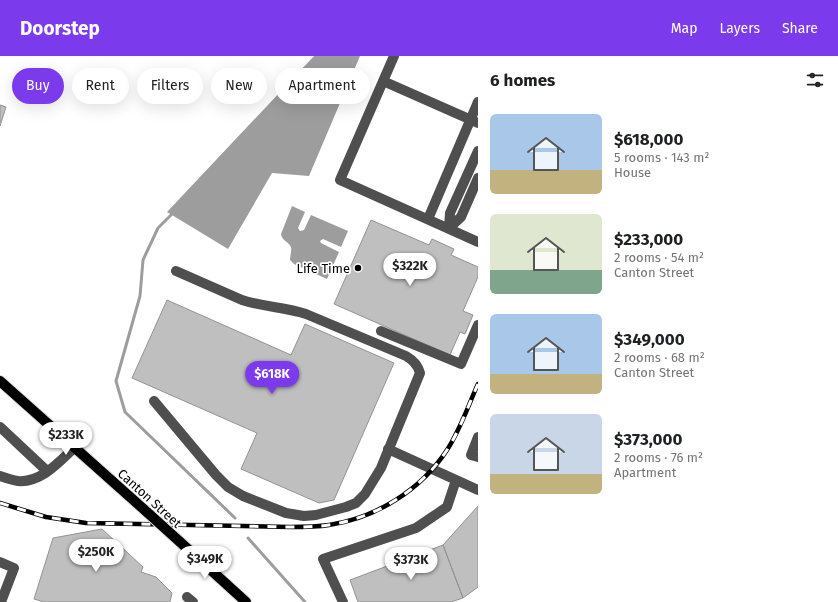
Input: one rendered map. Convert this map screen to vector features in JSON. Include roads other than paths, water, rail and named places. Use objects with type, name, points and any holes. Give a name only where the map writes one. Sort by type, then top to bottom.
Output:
[{"type":"main road","name":"Canton Street","points":[[0,382],[246,602]]},
{"type":"lane","points":[[394,56],[340,180],[478,242]]},
{"type":"lane","points":[[383,81],[474,121]]},
{"type":"lane","points":[[428,219],[474,121],[478,102]]},
{"type":"lane","points":[[449,228],[450,213],[478,151]]},
{"type":"lane","points":[[449,228],[461,218],[478,178]]},
{"type":"lane","points":[[154,401],[216,475],[228,487],[242,496],[286,513],[304,516],[316,515],[346,508],[356,503],[365,494],[374,480],[419,377],[419,369],[412,359],[306,314],[290,309],[251,303],[176,272]]},
{"type":"lane","points":[[381,331],[461,364],[478,325]]},
{"type":"lane","points":[[0,427],[47,472]]},
{"type":"lane","points":[[478,437],[471,455],[478,457]]},
{"type":"lane","points":[[0,476],[13,480],[25,481],[34,478],[47,472],[74,448]]},
{"type":"lane","points":[[388,449],[478,490]]},
{"type":"lane","points":[[343,602],[323,558],[416,528],[447,507],[456,480]]},
{"type":"lane","points":[[0,562],[14,568],[1,602]]},
{"type":"waterway","points":[[174,212],[158,228],[143,260],[140,296],[116,381],[125,412],[235,518]]},
{"type":"waterway","points":[[248,538],[305,602]]},
{"type":"railway","points":[[0,503],[46,517],[86,523],[314,527],[346,521],[364,516],[380,509],[396,500],[424,478],[452,442],[478,384]]},
{"type":"place","name":"Life Time","points":[[358,268]]}]
